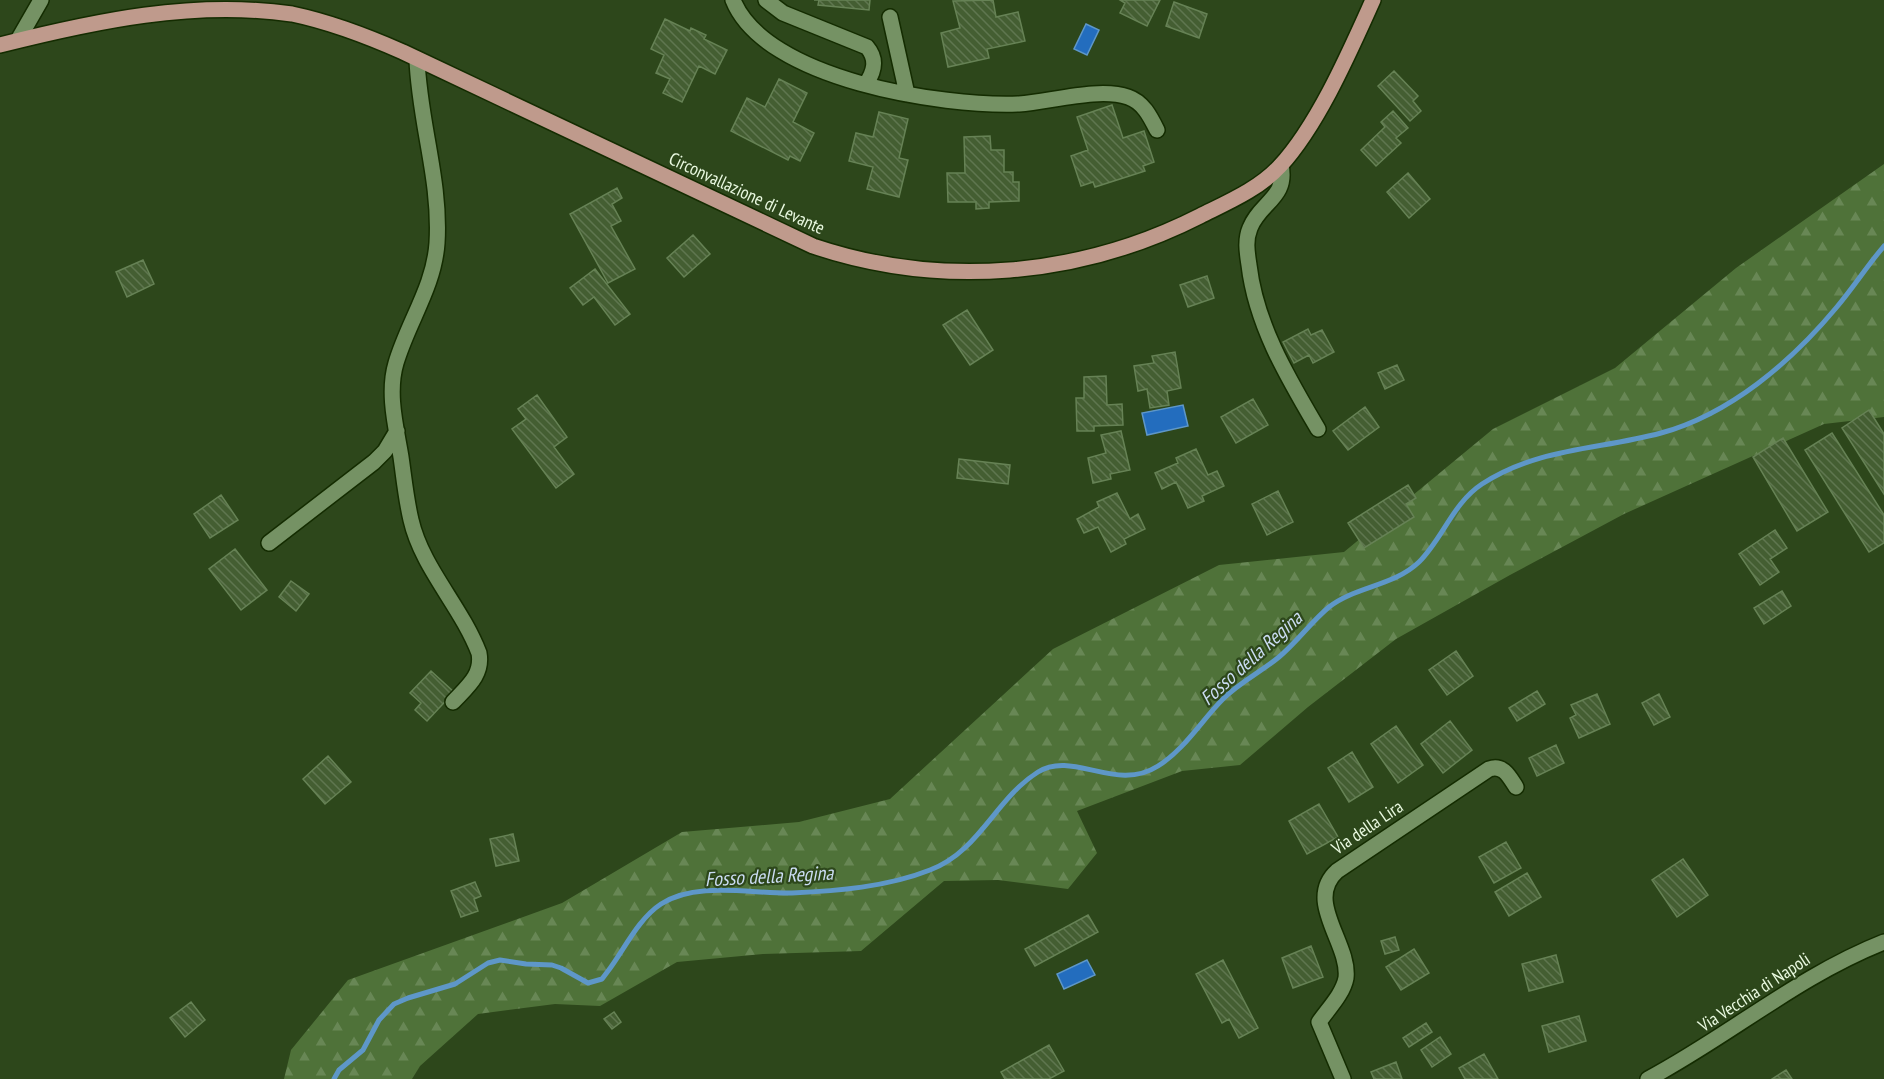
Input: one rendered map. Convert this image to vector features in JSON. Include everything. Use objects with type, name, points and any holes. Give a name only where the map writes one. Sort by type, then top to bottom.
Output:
[{"type":"main road","name":"Circonvallazione di Levante","points":[[0,45],[104,19],[150,11],[203,7],[250,8],[290,13],[357,33],[417,59],[798,240],[840,255],[911,269],[960,273],[1005,272],[1098,254],[1153,237],[1189,222],[1247,191],[1281,165],[1299,142],[1319,109],[1373,0]]},
{"type":"street","points":[[18,40],[41,0]]},
{"type":"street","points":[[733,0],[746,23],[776,47],[812,66],[866,84],[940,100],[1000,104],[1042,102],[1095,94],[1120,95],[1140,104],[1157,130]]},
{"type":"street","points":[[766,0],[783,13],[867,47],[873,55],[874,69],[866,84]]},
{"type":"street","points":[[890,17],[908,94]]},
{"type":"street","points":[[417,59],[420,101],[436,192],[438,229],[430,279],[406,333],[394,368],[392,390],[409,513],[415,535],[479,652],[480,664],[475,678],[453,702]]},
{"type":"street","points":[[1281,165],[1283,179],[1280,189],[1256,218],[1249,233],[1247,252],[1258,310],[1289,380],[1318,429]]},
{"type":"street","points":[[269,543],[374,462],[385,451],[397,431]]},
{"type":"street","name":"Via della Lira","points":[[1343,1079],[1319,1022],[1342,988],[1346,977],[1345,965],[1326,904],[1325,888],[1330,879],[1337,871],[1489,768],[1501,769],[1516,787]]},
{"type":"street","name":"Via Vecchia di Napoli","points":[[1648,1079],[1708,1044],[1808,979],[1847,958],[1884,942]]},
{"type":"green space","points":[[1884,164],[1884,417],[1824,424],[1624,514],[1510,575],[1396,639],[1308,707],[1240,765],[1182,771],[1077,811],[1097,853],[1068,889],[998,880],[944,881],[861,951],[763,954],[677,962],[600,1006],[555,1004],[478,1014],[420,1066],[412,1079],[284,1079],[291,1050],[348,980],[562,903],[682,832],[799,822],[890,799],[1053,649],[1219,565],[1344,552],[1493,429],[1615,368],[1736,268]]},
{"type":"water","points":[[1086,24],[1099,30],[1087,55],[1074,49]]},
{"type":"water","points":[[1183,405],[1188,426],[1147,435],[1142,413]]},
{"type":"water","points":[[1087,960],[1095,975],[1064,989],[1057,974]]},
{"type":"building","points":[[819,0],[870,0],[869,10],[818,5]]},
{"type":"building","points":[[993,0],[996,17],[1018,12],[1025,41],[987,49],[989,58],[948,67],[941,33],[960,28],[953,1]]},
{"type":"building","points":[[1120,0],[1160,0],[1147,26],[1120,13],[1125,3]]},
{"type":"building","points":[[1174,2],[1207,14],[1199,38],[1166,26]]},
{"type":"building","points":[[665,19],[690,31],[691,28],[706,35],[704,39],[727,50],[715,74],[699,66],[682,102],[663,93],[670,79],[656,73],[664,55],[651,49]]},
{"type":"building","points":[[1394,71],[1418,96],[1413,101],[1421,111],[1410,121],[1378,86]]},
{"type":"building","points":[[779,79],[807,93],[793,122],[814,133],[800,161],[790,156],[788,160],[731,131],[747,98],[765,107]]},
{"type":"building","points":[[1112,105],[1123,138],[1144,131],[1154,162],[1143,166],[1145,171],[1095,187],[1093,182],[1081,186],[1071,156],[1088,150],[1077,117]]},
{"type":"building","points":[[1393,111],[1408,128],[1396,138],[1401,143],[1376,166],[1361,150],[1385,127],[1381,122]]},
{"type":"building","points":[[879,112],[908,119],[899,158],[908,160],[899,197],[867,189],[873,167],[849,161],[856,133],[873,137]]},
{"type":"building","points":[[990,136],[991,150],[1004,150],[1004,172],[1013,172],[1013,182],[1019,182],[1019,201],[989,202],[989,208],[976,209],[976,202],[948,202],[947,173],[965,173],[964,137]]},
{"type":"building","points":[[1408,173],[1430,199],[1409,218],[1387,192]]},
{"type":"building","points":[[617,188],[622,198],[612,204],[621,221],[611,226],[635,269],[608,283],[570,214]]},
{"type":"building","points":[[693,235],[710,254],[684,277],[667,258]]},
{"type":"building","points":[[143,260],[154,284],[127,297],[116,272]]},
{"type":"building","points":[[595,269],[630,314],[615,325],[594,297],[583,305],[570,288]]},
{"type":"building","points":[[1207,276],[1214,298],[1188,307],[1180,285]]},
{"type":"building","points":[[967,310],[993,350],[970,365],[943,325]]},
{"type":"building","points":[[1308,329],[1311,335],[1322,330],[1334,352],[1313,363],[1309,355],[1294,363],[1283,342]]},
{"type":"building","points":[[1175,352],[1181,388],[1167,391],[1169,405],[1150,408],[1147,389],[1138,391],[1134,366],[1154,363],[1152,356]]},
{"type":"building","points":[[1397,365],[1404,380],[1385,389],[1378,373]]},
{"type":"building","points":[[1106,376],[1107,405],[1122,404],[1123,425],[1094,426],[1094,431],[1077,431],[1076,398],[1084,398],[1084,377]]},
{"type":"building","points":[[537,395],[567,437],[554,447],[574,474],[556,488],[512,429],[526,419],[518,409]]},
{"type":"building","points":[[1253,399],[1268,425],[1236,443],[1221,417]]},
{"type":"building","points":[[1365,407],[1379,427],[1348,450],[1333,431]]},
{"type":"building","points":[[1869,410],[1884,434],[1884,494],[1842,428]]},
{"type":"building","points":[[1121,431],[1130,470],[1110,474],[1111,479],[1093,483],[1088,458],[1106,453],[1101,435]]},
{"type":"building","points":[[1832,433],[1884,515],[1884,543],[1869,552],[1805,450]]},
{"type":"building","points":[[1783,438],[1828,512],[1797,531],[1753,457]]},
{"type":"building","points":[[1196,449],[1208,475],[1217,471],[1224,486],[1202,496],[1204,501],[1188,508],[1176,482],[1162,489],[1155,473],[1178,463],[1176,458]]},
{"type":"building","points":[[959,459],[1010,465],[1008,484],[957,478]]},
{"type":"building","points":[[1408,485],[1416,498],[1406,504],[1414,517],[1364,548],[1348,523]]},
{"type":"building","points":[[1278,491],[1293,522],[1267,535],[1252,504]]},
{"type":"building","points":[[1117,493],[1130,519],[1138,514],[1145,529],[1124,539],[1126,544],[1111,552],[1098,527],[1084,533],[1077,519],[1099,507],[1097,502]]},
{"type":"building","points":[[221,495],[238,520],[210,538],[194,514]]},
{"type":"building","points":[[1775,530],[1787,548],[1770,559],[1779,572],[1760,585],[1739,554]]},
{"type":"building","points":[[235,549],[267,590],[241,610],[209,569]]},
{"type":"building","points":[[291,581],[309,594],[296,611],[279,597]]},
{"type":"building","points":[[1782,591],[1791,606],[1764,624],[1754,608]]},
{"type":"building","points":[[1456,651],[1473,676],[1447,695],[1429,670]]},
{"type":"building","points":[[431,671],[454,692],[427,721],[415,710],[421,703],[410,693]]},
{"type":"building","points":[[1537,691],[1545,704],[1517,721],[1509,708]]},
{"type":"building","points":[[1597,694],[1610,724],[1579,738],[1570,718],[1576,715],[1571,705]]},
{"type":"building","points":[[1659,694],[1670,717],[1654,725],[1642,703]]},
{"type":"building","points":[[1450,721],[1472,750],[1443,773],[1421,744]]},
{"type":"building","points":[[1396,726],[1423,765],[1398,783],[1371,744]]},
{"type":"building","points":[[1556,745],[1564,763],[1537,776],[1529,758]]},
{"type":"building","points":[[1352,752],[1373,787],[1349,802],[1328,768]]},
{"type":"building","points":[[328,756],[351,782],[325,804],[303,779]]},
{"type":"building","points":[[1319,804],[1338,837],[1307,854],[1289,821]]},
{"type":"building","points":[[513,834],[519,861],[496,866],[490,839]]},
{"type":"building","points":[[1506,842],[1521,868],[1494,883],[1479,857]]},
{"type":"building","points":[[1683,859],[1708,895],[1677,917],[1652,880]]},
{"type":"building","points":[[1527,873],[1541,897],[1509,916],[1495,892]]},
{"type":"building","points":[[475,882],[481,896],[474,899],[478,911],[461,917],[451,891]]},
{"type":"building","points":[[1088,915],[1098,932],[1035,966],[1025,949]]},
{"type":"building","points":[[1395,937],[1399,950],[1385,954],[1381,941]]},
{"type":"building","points":[[1311,946],[1323,977],[1293,988],[1282,958]]},
{"type":"building","points":[[1414,949],[1429,973],[1401,990],[1386,967]]},
{"type":"building","points":[[1556,955],[1563,982],[1529,991],[1522,964]]},
{"type":"building","points":[[1223,960],[1258,1028],[1239,1038],[1229,1019],[1222,1023],[1196,974]]},
{"type":"building","points":[[191,1002],[205,1020],[185,1037],[170,1018]]},
{"type":"building","points":[[614,1012],[621,1022],[612,1029],[604,1019]]},
{"type":"building","points":[[1579,1016],[1586,1041],[1549,1052],[1542,1026]]},
{"type":"building","points":[[1426,1023],[1432,1032],[1409,1047],[1403,1038]]},
{"type":"building","points":[[1440,1037],[1451,1054],[1432,1067],[1421,1050]]},
{"type":"building","points":[[1049,1045],[1064,1071],[1049,1079],[1005,1079],[1001,1072]]},
{"type":"building","points":[[1484,1054],[1498,1079],[1465,1079],[1459,1068]]},
{"type":"building","points":[[1396,1062],[1402,1079],[1374,1079],[1371,1072]]},
{"type":"building","points":[[1786,1070],[1792,1079],[1772,1079]]},
{"type":"waterway","name":"Fosso della Regina","points":[[334,1079],[339,1070],[363,1050],[379,1020],[394,1004],[455,984],[488,963],[500,960],[552,965],[588,983],[602,979],[645,918],[661,904],[675,897],[725,890],[776,893],[826,891],[862,887],[914,876],[947,861],[962,850],[1010,796],[1038,772],[1051,767],[1066,766],[1126,775],[1142,773],[1158,766],[1185,743],[1223,699],[1236,687],[1279,657],[1329,607],[1351,594],[1398,576],[1419,562],[1463,501],[1482,484],[1504,472],[1548,456],[1661,433],[1711,413],[1735,399],[1757,384],[1799,348],[1842,300],[1884,246]]}]
